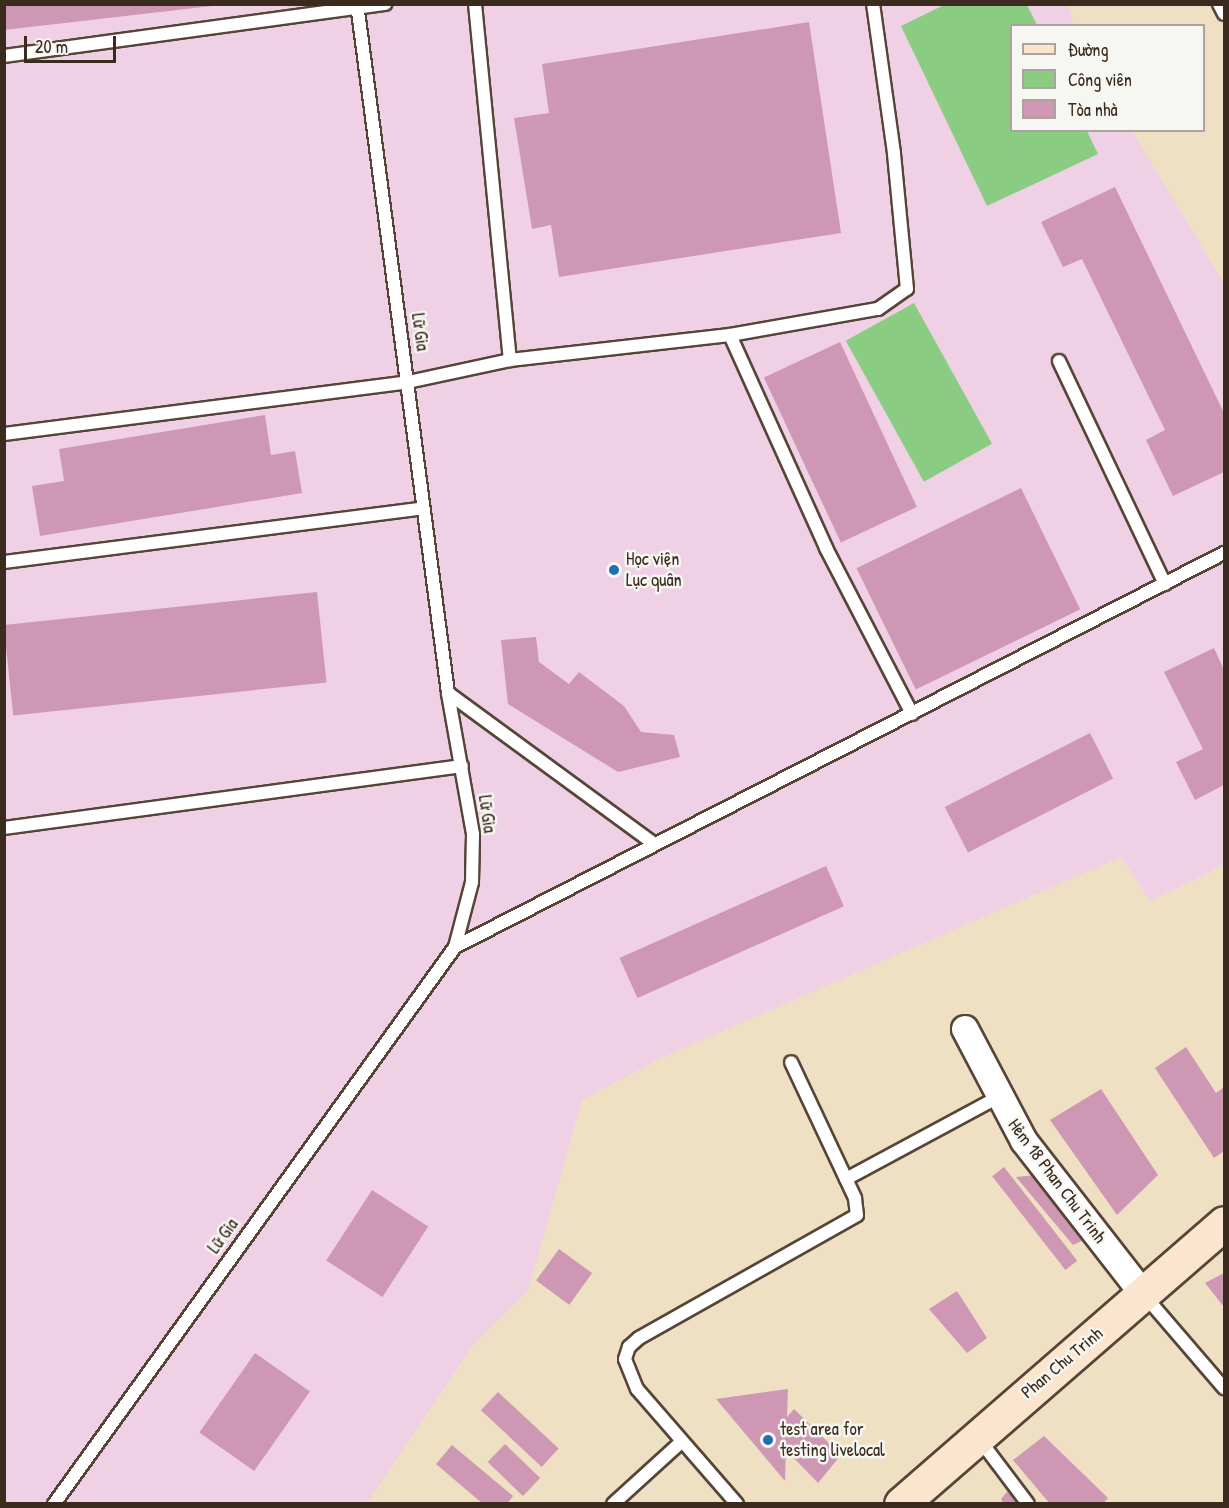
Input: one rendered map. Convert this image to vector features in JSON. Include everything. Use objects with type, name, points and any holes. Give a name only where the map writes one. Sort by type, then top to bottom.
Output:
[{"type":"main road","name":"Phan Chu Trinh","points":[[901,1503],[976,1435],[1224,1223]]},
{"type":"street","name":"Hẻm 18 Phan Chu Trinh","points":[[965,1029],[998,1097],[1024,1141],[1143,1294]]},
{"type":"lane","points":[[4,56],[385,4]]},
{"type":"lane","points":[[475,4],[510,360]]},
{"type":"lane","points":[[4,434],[408,382],[510,360],[730,335],[878,309],[907,289],[894,153],[873,4]]},
{"type":"lane","points":[[1219,4],[1224,14]]},
{"type":"lane","name":"Lữ Gia","points":[[54,1503],[455,947],[472,882],[473,834],[448,693],[357,7]]},
{"type":"lane","points":[[730,335],[826,548],[912,714]]},
{"type":"lane","points":[[1059,361],[1166,584]]},
{"type":"lane","points":[[4,562],[423,508]]},
{"type":"lane","points":[[455,947],[1224,553]]},
{"type":"lane","points":[[448,693],[654,844]]},
{"type":"lane","points":[[4,828],[462,766]]},
{"type":"lane","points":[[736,1503],[680,1443],[629,1375],[625,1359],[628,1347],[688,1310],[853,1219],[855,1198],[791,1062]]},
{"type":"lane","points":[[846,1179],[998,1097]]},
{"type":"lane","points":[[1143,1294],[1224,1388]]},
{"type":"lane","points":[[976,1435],[1028,1503]]},
{"type":"lane","points":[[613,1503],[680,1443]]},
{"type":"shaded area","name":"Học viện Lục quân","points":[[5,5],[1068,5],[1074,24],[1010,24],[1010,132],[1133,132],[1224,283],[1224,865],[1150,901],[1121,857],[663,1057],[582,1100],[528,1291],[473,1345],[367,1503],[5,1504]]},
{"type":"green space","points":[[946,4],[1027,5],[1036,24],[1010,24],[1010,132],[1087,132],[1098,154],[987,206],[901,26]]},
{"type":"green space","points":[[914,303],[992,444],[924,482],[846,341]]},
{"type":"building","points":[[4,4],[211,4],[212,6],[4,30]]},
{"type":"building","points":[[809,22],[841,233],[559,277],[551,225],[532,229],[514,118],[549,113],[542,64]]},
{"type":"building","points":[[1115,187],[1224,413],[1224,472],[1173,496],[1146,440],[1165,430],[1082,259],[1063,267],[1041,222]]},
{"type":"building","points":[[840,342],[917,507],[841,542],[764,377]]},
{"type":"building","points":[[265,415],[271,455],[295,451],[302,493],[40,536],[32,486],[64,481],[59,449]]},
{"type":"building","points":[[1021,488],[1080,609],[916,690],[857,568]]},
{"type":"building","points":[[317,592],[327,683],[13,715],[4,625]]},
{"type":"building","points":[[536,637],[539,662],[569,684],[579,672],[624,706],[641,732],[674,735],[680,757],[618,772],[508,704],[501,640]]},
{"type":"building","points":[[1214,648],[1224,670],[1224,785],[1195,800],[1176,762],[1203,749],[1164,672]]},
{"type":"building","points":[[1090,733],[1113,778],[968,852],[945,807]]},
{"type":"building","points":[[826,866],[844,906],[637,998],[620,958]]},
{"type":"building","points":[[1186,1047],[1216,1093],[1224,1087],[1224,1151],[1214,1158],[1155,1068]]},
{"type":"building","points":[[1101,1089],[1158,1175],[1117,1215],[1050,1120]]},
{"type":"building","points":[[1004,1167],[1077,1261],[1065,1270],[992,1176]]},
{"type":"building","points":[[1036,1175],[1090,1237],[1073,1245],[1016,1177]]},
{"type":"building","points":[[372,1190],[428,1226],[382,1297],[326,1260]]},
{"type":"building","points":[[559,1249],[592,1273],[569,1305],[536,1281]]},
{"type":"building","points":[[1224,1273],[1224,1307],[1205,1283]]},
{"type":"building","points":[[957,1291],[987,1338],[967,1353],[929,1309]]},
{"type":"building","points":[[255,1353],[310,1391],[254,1471],[199,1432]]},
{"type":"building","name":"test area for testing livelocal","points":[[788,1389],[787,1417],[794,1409],[841,1455],[818,1483],[786,1450],[785,1481],[716,1399]]},
{"type":"building","points":[[498,1392],[559,1449],[542,1467],[481,1410]]},
{"type":"building","points":[[1044,1436],[1108,1498],[1103,1504],[1050,1504],[1013,1460]]},
{"type":"building","points":[[505,1444],[540,1478],[523,1496],[488,1462]]},
{"type":"building","points":[[452,1445],[513,1496],[507,1504],[483,1504],[436,1464]]},
{"type":"building","points":[[1011,1487],[1023,1504],[1004,1504],[1001,1499]]},
{"type":"place","name":"Học viện Lục quân","points":[[614,570]]},
{"type":"place","name":"test area for testing livelocal","points":[[768,1440]]}]
